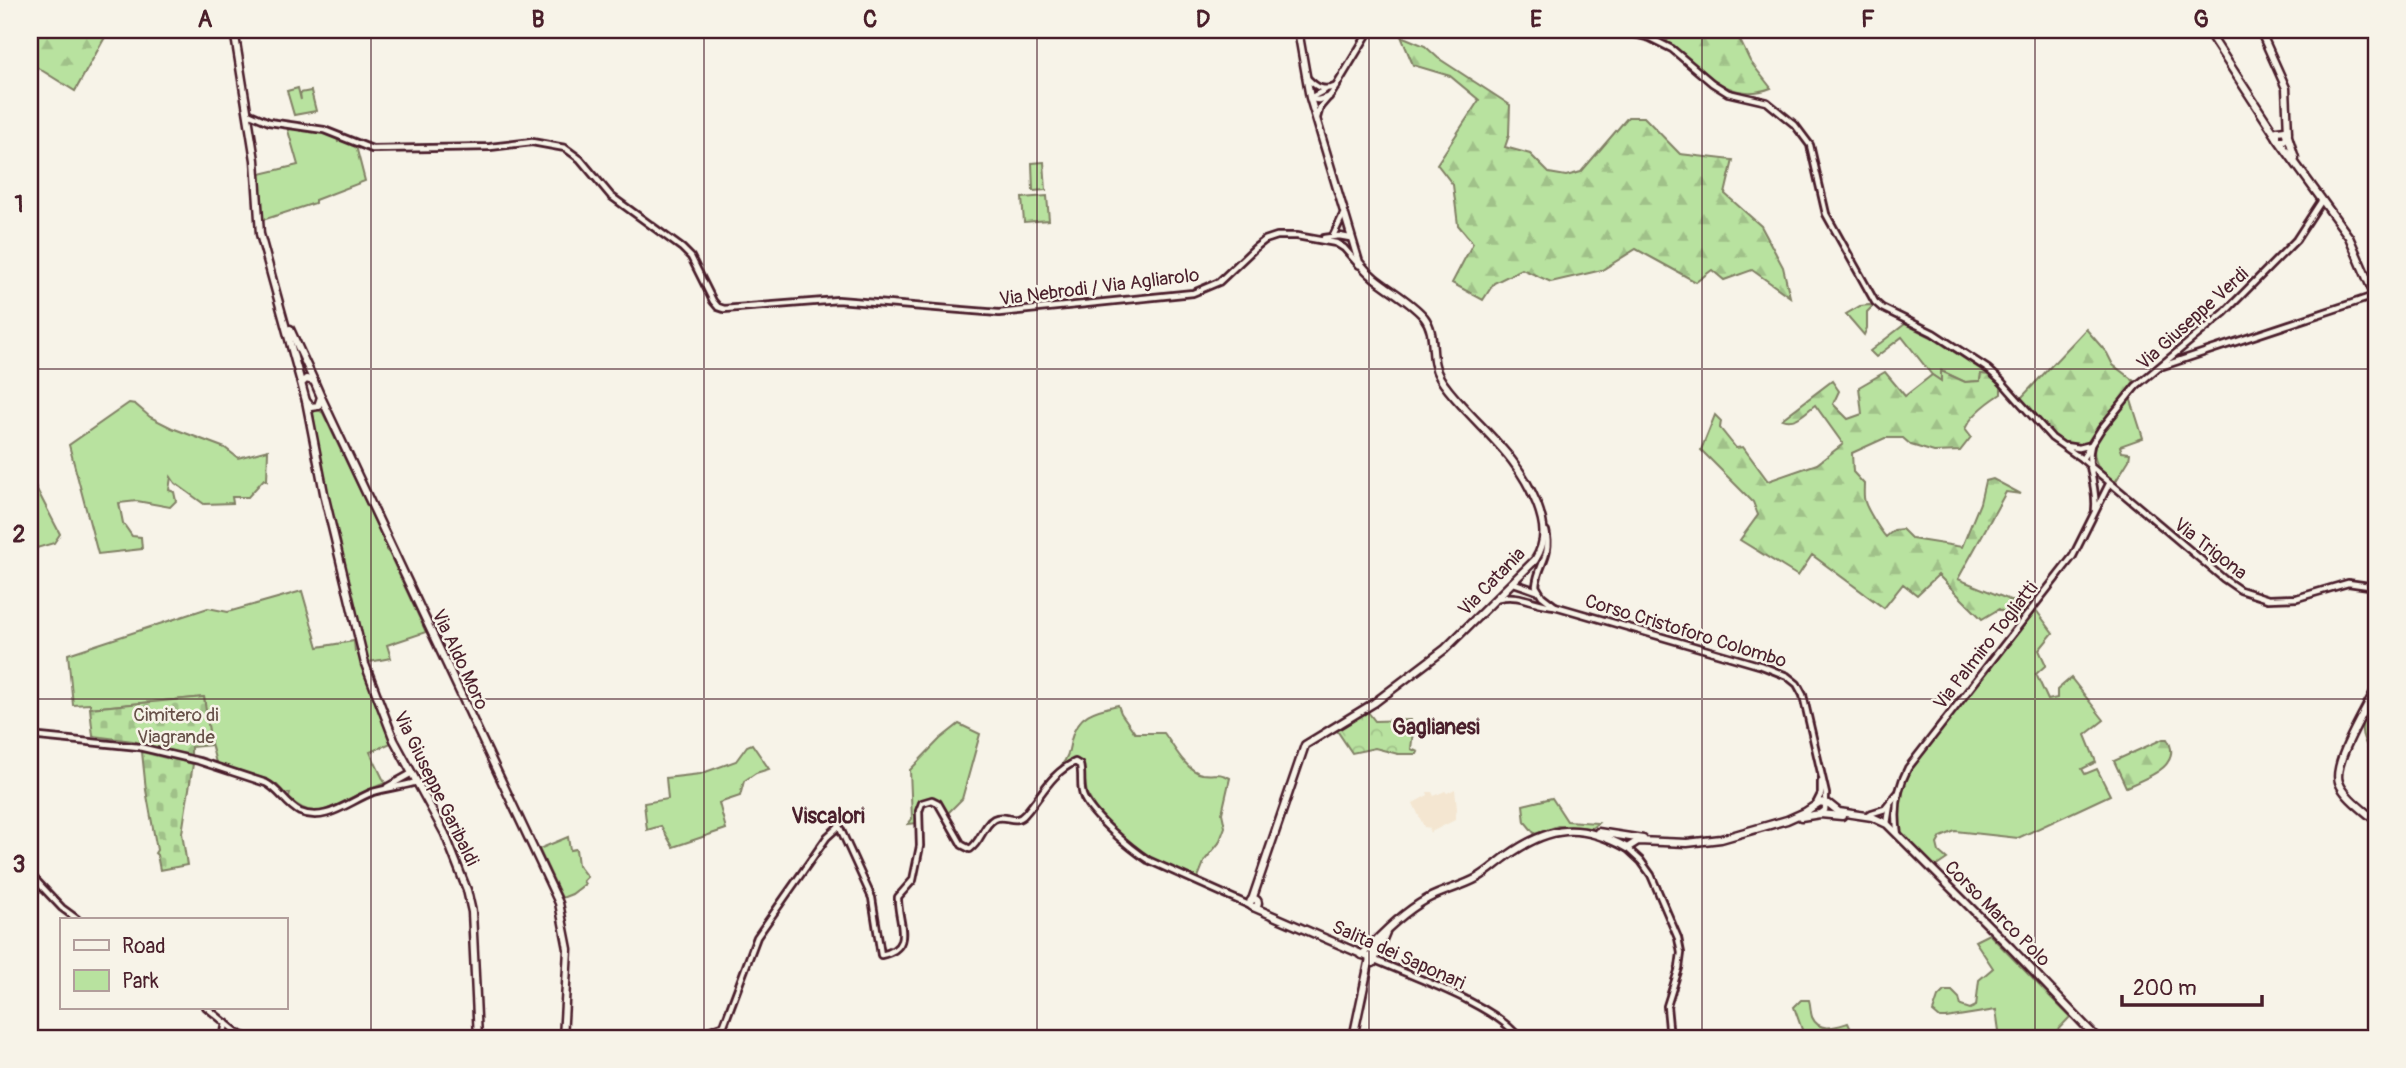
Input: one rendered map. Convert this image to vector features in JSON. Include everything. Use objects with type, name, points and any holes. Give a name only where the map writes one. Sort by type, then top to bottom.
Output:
[{"type":"main road","points":[[234,30],[255,160],[259,225],[313,433]]},
{"type":"main road","points":[[1298,30],[1317,125],[1350,238],[1363,268],[1423,316],[1431,330],[1438,375],[1458,401],[1520,468],[1530,486],[1545,528]]},
{"type":"main road","points":[[2207,30],[2277,138],[2356,248],[2376,297]]},
{"type":"main road","points":[[2260,30],[2286,88],[2288,134],[2302,172]]},
{"type":"main road","points":[[2277,138],[2279,127],[2288,111]]},
{"type":"main road","points":[[2262,114],[2288,134]]},
{"type":"main road","points":[[2277,138],[2284,140],[2288,134]]},
{"type":"main road","points":[[259,225],[291,333],[314,381]]},
{"type":"main road","points":[[302,383],[308,379],[314,381]]},
{"type":"main road","name":"Via Aldo Moro","points":[[314,381],[559,903],[568,949],[563,1038]]},
{"type":"main road","points":[[313,433],[312,413],[321,397]]},
{"type":"main road","points":[[306,401],[309,406],[325,411],[335,428]]},
{"type":"main road","name":"Via Giuseppe Garibaldi","points":[[313,433],[325,498],[359,643],[394,740],[445,834],[460,868],[470,901],[478,1038]]},
{"type":"main road","name":"Via Catania","points":[[1254,903],[1256,886],[1305,745],[1374,703],[1445,649],[1516,582],[1535,560],[1541,550],[1545,528]]},
{"type":"main road","points":[[2376,688],[2342,755],[2337,775],[2344,791],[2376,821]]},
{"type":"main road","points":[[1787,820],[1823,803]]},
{"type":"main road","name":"Corso Marco Polo","points":[[1823,803],[1839,812],[1863,814],[1887,824],[2097,1038]]},
{"type":"main road","points":[[1362,955],[1389,927],[1427,899],[1475,879],[1523,845],[1544,835],[1564,830],[1679,844],[1709,841],[1820,814],[1872,817]]},
{"type":"main road","points":[[1590,832],[1627,848],[1635,842],[1655,841]]},
{"type":"main road","name":"Salita dei Saponari","points":[[1254,903],[1270,915],[1372,959]]},
{"type":"main road","points":[[1372,959],[1389,927]]},
{"type":"main road","points":[[1353,1038],[1367,974],[1379,937]]},
{"type":"street","points":[[1317,125],[1320,107],[1330,96],[1370,30]]},
{"type":"street","name":"Via Trigona","points":[[1618,30],[1650,38],[1672,49],[1728,93],[1767,102],[1795,125],[1810,145],[1826,214],[1875,302],[1933,333],[1988,369],[2061,446],[2082,459],[2224,579],[2255,596],[2283,599],[2297,598],[2348,583],[2376,587]]},
{"type":"street","points":[[1306,77],[1315,85],[1326,89]]},
{"type":"street","points":[[1310,99],[1337,85]]},
{"type":"street","points":[[1310,99],[1318,100],[1330,96]]},
{"type":"street","name":"Via Nebrodi / Via Agliarolo","points":[[247,112],[269,121],[324,130],[359,145],[383,149],[490,147],[532,142],[552,144],[574,152],[611,196],[691,257],[709,295],[718,307],[733,310],[838,300],[961,311],[1010,312],[1193,293],[1219,282],[1265,240],[1284,235],[1316,239]]},
{"type":"street","name":"Via Giuseppe Verdi","points":[[2082,459],[2136,386],[2170,361],[2224,313],[2296,240],[2323,200]]},
{"type":"street","points":[[1332,237],[1338,230],[1343,215]]},
{"type":"street","points":[[1316,239],[1339,236],[1350,238]]},
{"type":"street","points":[[1316,239],[1336,243],[1350,238]]},
{"type":"street","points":[[1336,243],[1363,268]]},
{"type":"street","points":[[2170,361],[2376,297]]},
{"type":"street","points":[[2061,446],[2079,448],[2091,445],[2088,456],[2095,486],[2094,518]]},
{"type":"street","points":[[2095,486],[2102,478]]},
{"type":"street","points":[[2101,497],[2102,478]]},
{"type":"street","points":[[2101,497],[2109,484]]},
{"type":"street","name":"Via Palmiro Togliatti","points":[[1887,824],[1894,817],[1893,805],[1914,758],[2073,556],[2094,518],[2101,497]]},
{"type":"street","points":[[1538,591],[1536,580],[1548,552],[1549,542],[1545,528]]},
{"type":"street","points":[[1516,582],[1538,591],[1555,606]]},
{"type":"street","points":[[1516,582],[1527,599]]},
{"type":"street","name":"Corso Cristoforo Colombo","points":[[1499,598],[1513,596],[1555,606],[1762,666],[1787,676],[1803,695],[1823,794]]},
{"type":"street","points":[[30,736],[122,744],[199,761],[266,783],[296,809],[312,815],[331,813],[412,773]]},
{"type":"street","points":[[719,1038],[757,937],[827,837],[839,826],[872,898],[881,955],[897,949],[902,942],[898,897],[913,880],[920,846],[919,811],[922,803],[932,800],[938,803],[962,845],[970,849],[993,820],[999,817],[1016,820],[1024,816],[1052,778],[1072,763],[1078,763],[1081,767],[1084,798],[1125,841],[1148,860],[1239,901],[1254,903]]},
{"type":"street","points":[[383,789],[417,782]]},
{"type":"street","points":[[1823,794],[1823,803]]},
{"type":"street","points":[[1820,814],[1825,810],[1823,794]]},
{"type":"street","points":[[1863,814],[1873,814],[1893,805],[1898,835]]},
{"type":"street","points":[[827,837],[842,834]]},
{"type":"street","points":[[1618,844],[1624,838],[1637,837]]},
{"type":"street","points":[[1627,848],[1651,875],[1678,938],[1681,953],[1679,968],[1667,1006],[1669,1037]]},
{"type":"street","points":[[30,874],[75,918]]},
{"type":"street","name":"Salita dei Saponari","points":[[1372,959],[1488,1011],[1512,1028],[1519,1038]]},
{"type":"street","points":[[208,1009],[239,1034],[249,1038]]},
{"type":"street","points":[[223,1038],[226,1023]]},
{"type":"street","points":[[688,1038],[723,1026]]},
{"type":"shaded area","points":[[1455,789],[1455,820],[1429,833],[1430,828],[1424,827],[1413,803],[1428,795],[1427,792],[1432,792],[1434,796]]},
{"type":"green space","points":[[30,30],[109,30],[75,91],[30,63]]},
{"type":"green space","points":[[1680,30],[1735,30],[1750,61],[1771,88],[1754,92],[1740,91],[1714,80],[1666,41]]},
{"type":"green space","points":[[1401,36],[1425,46],[1438,58],[1510,105],[1509,135],[1505,147],[1530,154],[1549,173],[1566,176],[1581,172],[1628,117],[1644,117],[1680,154],[1733,160],[1725,194],[1761,226],[1783,267],[1790,297],[1752,270],[1724,280],[1712,270],[1696,282],[1636,249],[1602,270],[1551,282],[1522,269],[1494,283],[1483,300],[1452,283],[1473,243],[1458,225],[1453,185],[1437,164],[1479,100],[1450,76],[1413,65]]},
{"type":"green space","points":[[298,88],[301,100],[300,93],[311,91],[316,111],[294,115],[287,91]]},
{"type":"green space","points":[[287,127],[315,130],[337,137],[338,142],[343,140],[356,146],[365,181],[315,200],[315,203],[263,220],[260,174],[298,165]]},
{"type":"green space","points":[[1044,162],[1046,190],[1033,191],[1032,163]]},
{"type":"green space","points":[[1047,196],[1049,220],[1024,222],[1022,198]]},
{"type":"green space","points":[[1860,306],[1873,306],[1867,312],[1864,335],[1846,314]]},
{"type":"green space","points":[[1905,324],[1931,337],[1989,375],[1981,374],[1980,381],[1965,382],[1942,371],[1941,381],[1932,375],[1902,337],[1876,357],[1870,351]]},
{"type":"green space","points":[[2086,329],[2107,353],[2113,365],[2134,381],[2092,440],[2071,445],[2059,441],[2021,398]]},
{"type":"green space","points":[[1941,371],[1965,382],[1980,381],[1981,374],[1989,375],[2001,387],[2001,394],[1980,409],[1968,424],[1965,429],[1971,437],[1960,451],[1934,452],[1911,445],[1903,438],[1885,438],[1852,453],[1853,472],[1864,484],[1866,505],[1886,537],[1894,530],[1902,529],[1912,539],[1962,547],[1980,503],[1985,481],[1993,479],[2021,494],[2006,492],[1958,579],[2025,606],[2026,609],[2016,621],[1999,609],[1982,619],[1938,575],[1917,595],[1903,584],[1884,608],[1812,555],[1798,576],[1740,540],[1758,515],[1753,502],[1701,450],[1715,415],[1721,421],[1720,428],[1736,448],[1743,447],[1768,481],[1817,464],[1843,444],[1815,405],[1796,419],[1782,419],[1832,381],[1839,391],[1833,404],[1848,419],[1862,414],[1859,387],[1885,372],[1905,396],[1932,375],[1941,381]]},
{"type":"green space","points":[[2130,397],[2143,438],[2120,446],[2122,452],[2130,453],[2129,460],[2114,484],[2102,472],[2094,450],[2103,430]]},
{"type":"green space","points":[[129,403],[135,404],[150,417],[172,428],[225,448],[238,458],[268,450],[267,481],[264,479],[248,497],[232,497],[233,503],[204,504],[175,483],[171,477],[169,490],[174,492],[176,501],[170,507],[137,501],[119,503],[123,523],[132,536],[141,537],[142,549],[98,554],[69,445]]},
{"type":"green space","points":[[317,409],[323,413],[426,632],[387,645],[391,658],[369,662],[364,648],[318,451],[313,413]]},
{"type":"green space","points":[[30,476],[60,534],[54,543],[30,550]]},
{"type":"green space","points":[[302,591],[318,647],[354,641],[355,651],[391,743],[370,752],[385,783],[324,810],[307,810],[289,798],[290,793],[285,794],[268,780],[216,763],[204,697],[90,708],[90,704],[73,705],[68,654],[208,608],[228,612]]},
{"type":"green space","points":[[2036,610],[2053,633],[2039,650],[2046,665],[2036,674],[2048,700],[2057,698],[2057,690],[2071,678],[2104,720],[2085,735],[2096,762],[2082,769],[2085,774],[2097,769],[2110,795],[2018,838],[1955,831],[1941,837],[1937,844],[1939,852],[1947,859],[1935,867],[1899,831],[1900,804],[1907,778],[1916,762]]},
{"type":"green space","points":[[2376,694],[2376,765],[2365,743],[2362,729]]},
{"type":"green space","name":"Cimitero di Viagrande","points":[[204,697],[211,745],[191,747],[191,755],[168,751],[169,758],[193,764],[182,833],[187,865],[160,870],[155,853],[157,850],[142,752],[166,758],[166,750],[133,741],[93,736],[90,708]]},
{"type":"green space","points":[[1118,705],[1135,733],[1164,733],[1185,763],[1196,772],[1230,778],[1222,813],[1225,827],[1219,843],[1205,860],[1197,880],[1144,855],[1100,816],[1087,794],[1082,762],[1073,761],[1061,766],[1068,754],[1074,731],[1082,719],[1095,711]]},
{"type":"green space","points":[[1368,712],[1375,721],[1410,720],[1413,732],[1411,749],[1418,752],[1417,754],[1398,754],[1375,748],[1352,753],[1336,729]]},
{"type":"green space","points":[[959,724],[980,734],[962,799],[947,814],[940,803],[926,798],[917,807],[917,823],[908,824],[912,819],[910,770]]},
{"type":"green space","points":[[2167,739],[2171,748],[2171,757],[2167,764],[2152,775],[2126,787],[2114,761]]},
{"type":"green space","points":[[752,744],[769,769],[744,781],[740,796],[719,803],[726,829],[673,847],[661,826],[647,830],[644,803],[668,799],[666,778],[700,774],[736,761],[747,746]]},
{"type":"green space","points":[[1552,798],[1567,821],[1598,823],[1592,828],[1558,826],[1535,834],[1525,822],[1523,805]]},
{"type":"green space","points":[[568,837],[570,850],[576,849],[578,865],[587,877],[583,881],[585,884],[562,898],[539,849]]},
{"type":"green space","points":[[1989,934],[2070,1017],[2050,1038],[2000,1038],[1996,1010],[1946,1018],[1940,1018],[1933,1012],[1938,997],[1944,991],[1952,991],[1959,998],[1961,1006],[1970,1009],[1976,1006],[1979,980],[1993,968],[1975,941]]},
{"type":"green space","points":[[1801,1000],[1809,1000],[1812,1017],[1819,1025],[1828,1028],[1848,1023],[1855,1038],[1805,1038],[1794,1007]]},
{"type":"district","name":"Gaglianesi","points":[[1436,727]]},
{"type":"district","name":"Viscalori","points":[[828,816]]}]
